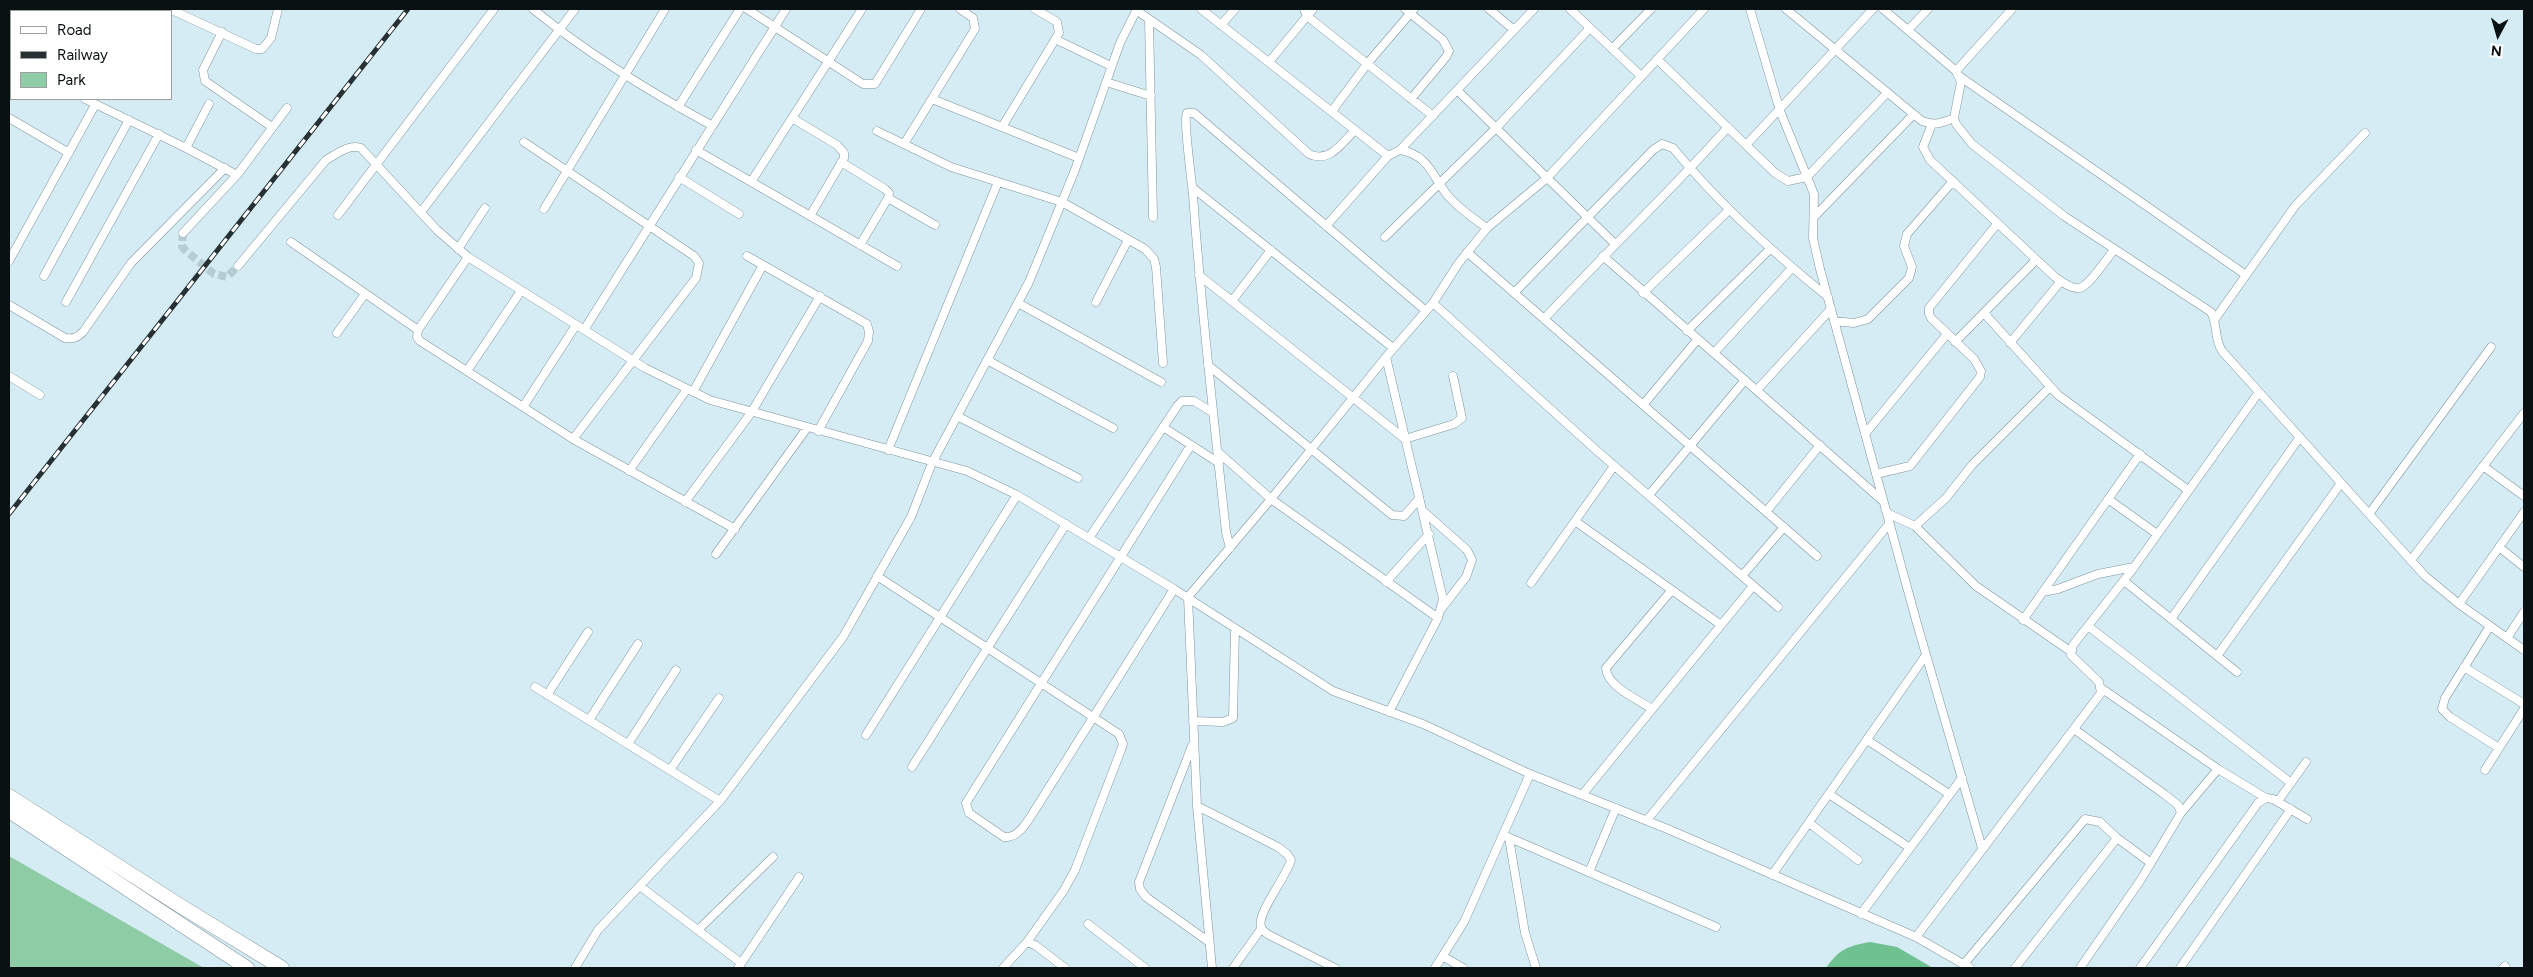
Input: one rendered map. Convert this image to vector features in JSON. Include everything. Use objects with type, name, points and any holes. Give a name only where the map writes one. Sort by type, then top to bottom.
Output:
[{"type":"highway","points":[[9,796],[179,905],[282,968]]},
{"type":"highway","points":[[9,811],[242,967]]},
{"type":"street","points":[[170,9],[256,49],[262,49],[270,38],[278,9]]},
{"type":"street","points":[[338,215],[494,9]]},
{"type":"street","points":[[533,9],[559,30],[678,107],[711,125]]},
{"type":"street","points":[[421,212],[575,9]]},
{"type":"street","points":[[544,208],[666,9]]},
{"type":"street","points":[[678,107],[740,9]]},
{"type":"street","points":[[747,9],[863,84],[875,84],[921,9]]},
{"type":"street","points":[[584,330],[711,125],[786,9]]},
{"type":"street","points":[[751,182],[862,9]]},
{"type":"street","points":[[904,144],[975,30],[973,18],[960,9]]},
{"type":"street","points":[[1002,127],[1059,33],[1057,22],[1035,9]]},
{"type":"street","points":[[1201,9],[1388,156]]},
{"type":"street","points":[[1221,25],[1234,9]]},
{"type":"street","points":[[1269,62],[1305,13],[1313,9]]},
{"type":"street","points":[[1488,9],[1514,30]]},
{"type":"street","points":[[1326,226],[1388,156],[1400,150],[1534,9]]},
{"type":"street","points":[[1612,49],[1651,9]]},
{"type":"street","points":[[1212,968],[1197,806],[1188,597],[1271,499],[1386,357],[1433,303],[1467,252],[1487,228],[1546,178],[1704,9]]},
{"type":"street","points":[[1750,9],[1780,111],[1816,202],[1814,216],[1816,254],[1926,655],[1982,848]]},
{"type":"street","points":[[1786,9],[1913,115],[1932,124],[1940,124],[1954,118]]},
{"type":"street","points":[[1746,145],[1780,111],[1873,9]]},
{"type":"street","points":[[1883,9],[1958,73],[2246,275]]},
{"type":"street","points":[[1908,30],[1928,9]]},
{"type":"street","points":[[1958,73],[2012,9]]},
{"type":"street","points":[[575,968],[590,940],[598,930],[641,887],[720,801],[843,637],[911,517],[932,463],[1030,282],[1079,158],[1112,66],[1136,10],[1201,55],[1309,154],[1317,158],[1324,158],[1355,130]]},
{"type":"street","points":[[1332,111],[1409,10],[1443,40],[1449,51],[1411,99]]},
{"type":"street","points":[[1575,10],[1590,28],[1641,76]]},
{"type":"street","points":[[1305,13],[1433,116]]},
{"type":"street","points":[[1149,20],[1153,217]]},
{"type":"street","points":[[1385,237],[1496,128],[1590,28]]},
{"type":"street","points":[[222,32],[204,70],[205,80],[272,127]]},
{"type":"street","points":[[1056,40],[1112,66]]},
{"type":"street","points":[[1657,59],[1782,179],[1794,181],[1807,177],[1887,93]]},
{"type":"street","points":[[1958,73],[1961,82],[1954,118],[1956,124],[1972,144],[2064,216],[2205,308],[2215,319],[2218,344],[2431,582],[2524,650]]},
{"type":"street","points":[[1106,82],[1151,96]]},
{"type":"street","points":[[1457,90],[1615,244]]},
{"type":"street","points":[[932,99],[1079,158]]},
{"type":"street","points":[[87,100],[159,134],[236,175]]},
{"type":"street","points":[[186,148],[209,104]]},
{"type":"street","points":[[9,261],[96,105]]},
{"type":"street","points":[[183,233],[236,175],[287,108]]},
{"type":"street","points":[[1230,548],[1226,532],[1212,412],[1185,116],[1191,112],[1426,311]]},
{"type":"street","points":[[1814,216],[1913,115]]},
{"type":"street","points":[[9,118],[69,153]]},
{"type":"street","points":[[792,118],[842,149],[844,153],[841,162],[810,216]]},
{"type":"street","points":[[44,276],[129,120]]},
{"type":"street","points":[[1932,124],[1924,140],[1925,154],[2036,260],[2061,281],[2074,288],[2085,285],[2114,250]]},
{"type":"street","points":[[1544,320],[1728,127]]},
{"type":"street","points":[[878,130],[950,167],[1062,202],[1145,249],[1154,260],[1163,363]]},
{"type":"street","points":[[2215,319],[2295,206],[2365,133]]},
{"type":"street","points":[[66,302],[101,243],[159,134]]},
{"type":"street","points":[[524,142],[694,256],[699,263],[696,278],[573,439]]},
{"type":"street","points":[[1514,293],[1662,144],[1673,148],[1728,211],[1828,298]]},
{"type":"street","points":[[238,266],[326,160],[354,146],[361,148],[437,230],[468,258],[632,360],[690,390],[710,400],[751,413],[967,471],[1017,495],[1120,556],[1188,597],[1333,691],[1423,724],[1530,774],[1647,820],[1916,937],[1967,966],[2078,824],[2085,819],[2100,822],[2117,838],[2151,863]]},
{"type":"street","points":[[696,150],[898,266]]},
{"type":"street","points":[[1400,150],[1416,156],[1427,165],[1458,207],[1487,228]]},
{"type":"street","points":[[841,162],[885,189],[888,193],[888,198],[860,244]]},
{"type":"street","points":[[9,305],[64,338],[72,339],[78,337],[130,263],[225,168]]},
{"type":"street","points":[[679,177],[739,214]]},
{"type":"street","points":[[888,450],[998,182]]},
{"type":"street","points":[[1834,321],[1854,323],[1868,319],[1909,278],[1912,268],[1904,246],[1907,234],[1953,182]]},
{"type":"street","points":[[1193,188],[1394,348]]},
{"type":"street","points":[[888,198],[935,225]]},
{"type":"street","points":[[458,249],[485,208]]},
{"type":"street","points":[[1643,293],[1728,211]]},
{"type":"street","points":[[1876,474],[1910,466],[1975,385],[1981,372],[1979,365],[1929,314],[1931,304],[1998,224]]},
{"type":"street","points":[[1096,302],[1128,240]]},
{"type":"street","points":[[291,242],[418,330]]},
{"type":"street","points":[[1687,331],[1770,249]]},
{"type":"street","points":[[1232,301],[1271,250]]},
{"type":"street","points":[[1467,252],[1817,556]]},
{"type":"street","points":[[748,256],[867,324],[869,332],[868,341],[818,431]]},
{"type":"street","points":[[1603,256],[1643,293],[1820,444],[1883,501]]},
{"type":"street","points":[[468,258],[418,330],[417,337],[420,341],[573,439],[735,529]]},
{"type":"street","points":[[1955,342],[2036,260]]},
{"type":"street","points":[[630,471],[690,390],[764,265]]},
{"type":"street","points":[[1714,353],[1792,268]]},
{"type":"street","points":[[1199,274],[1352,399],[1405,439]]},
{"type":"street","points":[[2010,343],[2061,281]]},
{"type":"street","points":[[467,371],[521,291]]},
{"type":"street","points":[[337,333],[365,294]]},
{"type":"street","points":[[685,502],[751,413],[820,296]]},
{"type":"street","points":[[1018,303],[1161,382]]},
{"type":"street","points":[[1433,303],[1614,466],[1778,607]]},
{"type":"street","points":[[1757,390],[1831,309]]},
{"type":"street","points":[[1984,313],[2050,387],[2068,403],[2188,490]]},
{"type":"street","points":[[523,407],[576,325]]},
{"type":"street","points":[[1865,434],[1947,334]]},
{"type":"street","points":[[1643,406],[1697,340]]},
{"type":"street","points":[[2369,514],[2491,347]]},
{"type":"street","points":[[1386,357],[1429,534],[1443,598],[1442,608]]},
{"type":"street","points":[[987,360],[1113,428]]},
{"type":"street","points":[[1208,364],[1392,515],[1404,516],[1419,499]]},
{"type":"street","points":[[9,376],[40,395]]},
{"type":"street","points":[[1405,439],[1454,424],[1462,418],[1453,376]]},
{"type":"street","points":[[1649,495],[1745,380]]},
{"type":"street","points":[[1915,526],[1946,498],[1972,465],[2050,387]]},
{"type":"street","points":[[2070,650],[2124,581],[2259,392]]},
{"type":"street","points":[[1089,538],[1182,401],[1194,401],[1212,412]]},
{"type":"street","points":[[2411,560],[2524,413]]},
{"type":"street","points":[[957,416],[1078,478]]},
{"type":"street","points":[[1163,427],[1219,463]]},
{"type":"street","points":[[716,554],[807,428]]},
{"type":"street","points":[[2171,619],[2300,437]]},
{"type":"street","points":[[1766,512],[1820,444]]},
{"type":"street","points":[[1174,589],[1018,834],[1009,838],[1004,837],[969,813],[966,803],[1191,445]]},
{"type":"street","points":[[1218,452],[1271,499],[1438,618]]},
{"type":"street","points":[[2023,620],[2140,454]]},
{"type":"street","points":[[1532,583],[1614,466]]},
{"type":"street","points":[[2483,466],[2524,496]]},
{"type":"street","points":[[2218,656],[2341,483]]},
{"type":"street","points":[[866,735],[1017,495]]},
{"type":"street","points":[[2108,499],[2157,534]]},
{"type":"street","points":[[1389,712],[1442,608],[1466,577],[1472,560],[1467,550],[1422,510]]},
{"type":"street","points":[[2459,604],[2524,512]]},
{"type":"street","points":[[1887,513],[1915,526],[1976,586],[2023,620],[2070,650],[2074,659],[2099,682],[2101,688],[2100,693],[2074,729],[1916,937]]},
{"type":"street","points":[[1575,522],[1721,626]]},
{"type":"street","points":[[912,767],[1066,524]]},
{"type":"street","points":[[1647,820],[1890,524]]},
{"type":"street","points":[[1742,576],[1784,528]]},
{"type":"street","points":[[1386,582],[1429,534]]},
{"type":"street","points":[[2499,547],[2524,567]]},
{"type":"street","points":[[2043,592],[2058,590],[2098,574],[2134,567]]},
{"type":"street","points":[[877,576],[1119,734],[1122,744],[1121,750],[1075,870],[1064,890],[1027,942],[1003,968]]},
{"type":"street","points":[[2124,581],[2237,672]]},
{"type":"street","points":[[1582,795],[1753,586]]},
{"type":"street","points":[[1652,710],[1614,684],[1606,673],[1606,668],[1671,591]]},
{"type":"street","points":[[2507,638],[2524,612]]},
{"type":"street","points":[[2088,626],[2291,783]]},
{"type":"street","points":[[2490,626],[2445,698],[2442,709],[2450,717],[2499,748]]},
{"type":"street","points":[[1193,721],[1223,722],[1233,718],[1235,629]]},
{"type":"street","points":[[547,695],[588,632]]},
{"type":"street","points":[[589,720],[638,644]]},
{"type":"street","points":[[1772,876],[1926,655]]},
{"type":"street","points":[[2464,667],[2524,704]]},
{"type":"street","points":[[628,744],[676,670]]},
{"type":"street","points":[[535,687],[720,801]]},
{"type":"street","points":[[2101,688],[2218,769],[2266,798],[2278,801],[2307,819]]},
{"type":"street","points":[[670,770],[719,698]]},
{"type":"street","points":[[2485,770],[2524,709]]},
{"type":"street","points":[[2074,729],[2164,794],[2178,805],[2182,813]]},
{"type":"street","points":[[1867,740],[1949,794]]},
{"type":"street","points":[[1194,744],[1139,882],[1140,890],[1146,897],[1209,942]]},
{"type":"street","points":[[2278,801],[2306,762]]},
{"type":"street","points":[[2080,968],[2151,863],[2182,813],[2218,769]]},
{"type":"street","points":[[1435,968],[1444,957],[1464,922],[1506,836],[1530,774]]},
{"type":"street","points":[[1861,914],[1962,778]]},
{"type":"street","points":[[1829,794],[1910,848]]},
{"type":"street","points":[[2140,968],[2258,803],[2266,798]]},
{"type":"street","points":[[1197,806],[1278,847],[1291,860],[1289,869],[1263,912],[1260,922],[1261,929],[1235,967]]},
{"type":"street","points":[[1590,872],[1616,808]]},
{"type":"street","points":[[2180,968],[2291,809]]},
{"type":"street","points":[[1809,823],[1858,860]]},
{"type":"street","points":[[1506,836],[1716,926]]},
{"type":"street","points":[[1506,836],[1525,933],[1536,968]]},
{"type":"street","points":[[2015,968],[2117,838]]},
{"type":"street","points":[[698,930],[773,857]]},
{"type":"street","points":[[641,887],[698,930],[739,965],[799,877]]},
{"type":"street","points":[[1088,924],[1145,968]]},
{"type":"street","points":[[1261,929],[1269,935],[1334,968]]},
{"type":"street","points":[[1027,942],[1035,945],[1065,968]]},
{"type":"street","points":[[1444,957],[1463,968]]},
{"type":"green space","points":[[9,856],[204,968],[9,968]]},
{"type":"green space","points":[[1870,942],[1897,947],[1933,968],[1826,968],[1835,956],[1845,949]]},
{"type":"tunnel","points":[[183,233],[182,246],[185,250],[214,274],[227,277],[238,266]]},
{"type":"railway","points":[[9,514],[408,9]]}]
